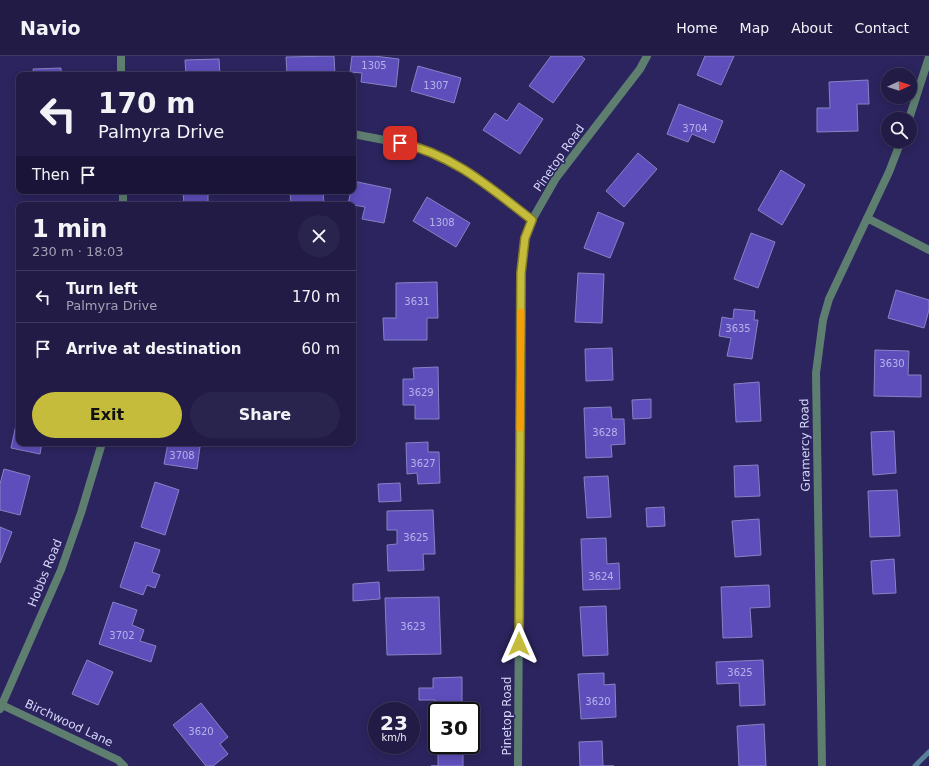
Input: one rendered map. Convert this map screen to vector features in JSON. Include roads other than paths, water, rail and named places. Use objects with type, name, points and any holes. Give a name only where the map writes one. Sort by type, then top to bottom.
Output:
[{"type":"street","points":[[121,56],[121,72]]},
{"type":"street","name":"Pinetop Road","points":[[518,766],[521,273],[525,238],[532,220],[556,178],[640,69],[647,56]]},
{"type":"street","points":[[911,112],[929,57]]},
{"type":"street","points":[[356,135],[416,146],[469,172],[532,220]]},
{"type":"street","name":"Gramercy Road","points":[[822,766],[816,373],[823,320],[829,299],[898,148]]},
{"type":"street","points":[[867,218],[929,250]]},
{"type":"street","name":"Hobbs Road","points":[[1,707],[61,570],[81,513],[101,446]]},
{"type":"street","name":"Birchwood Lane","points":[[1,707],[118,760],[124,766]]},
{"type":"waterway","points":[[915,766],[929,752]]}]
